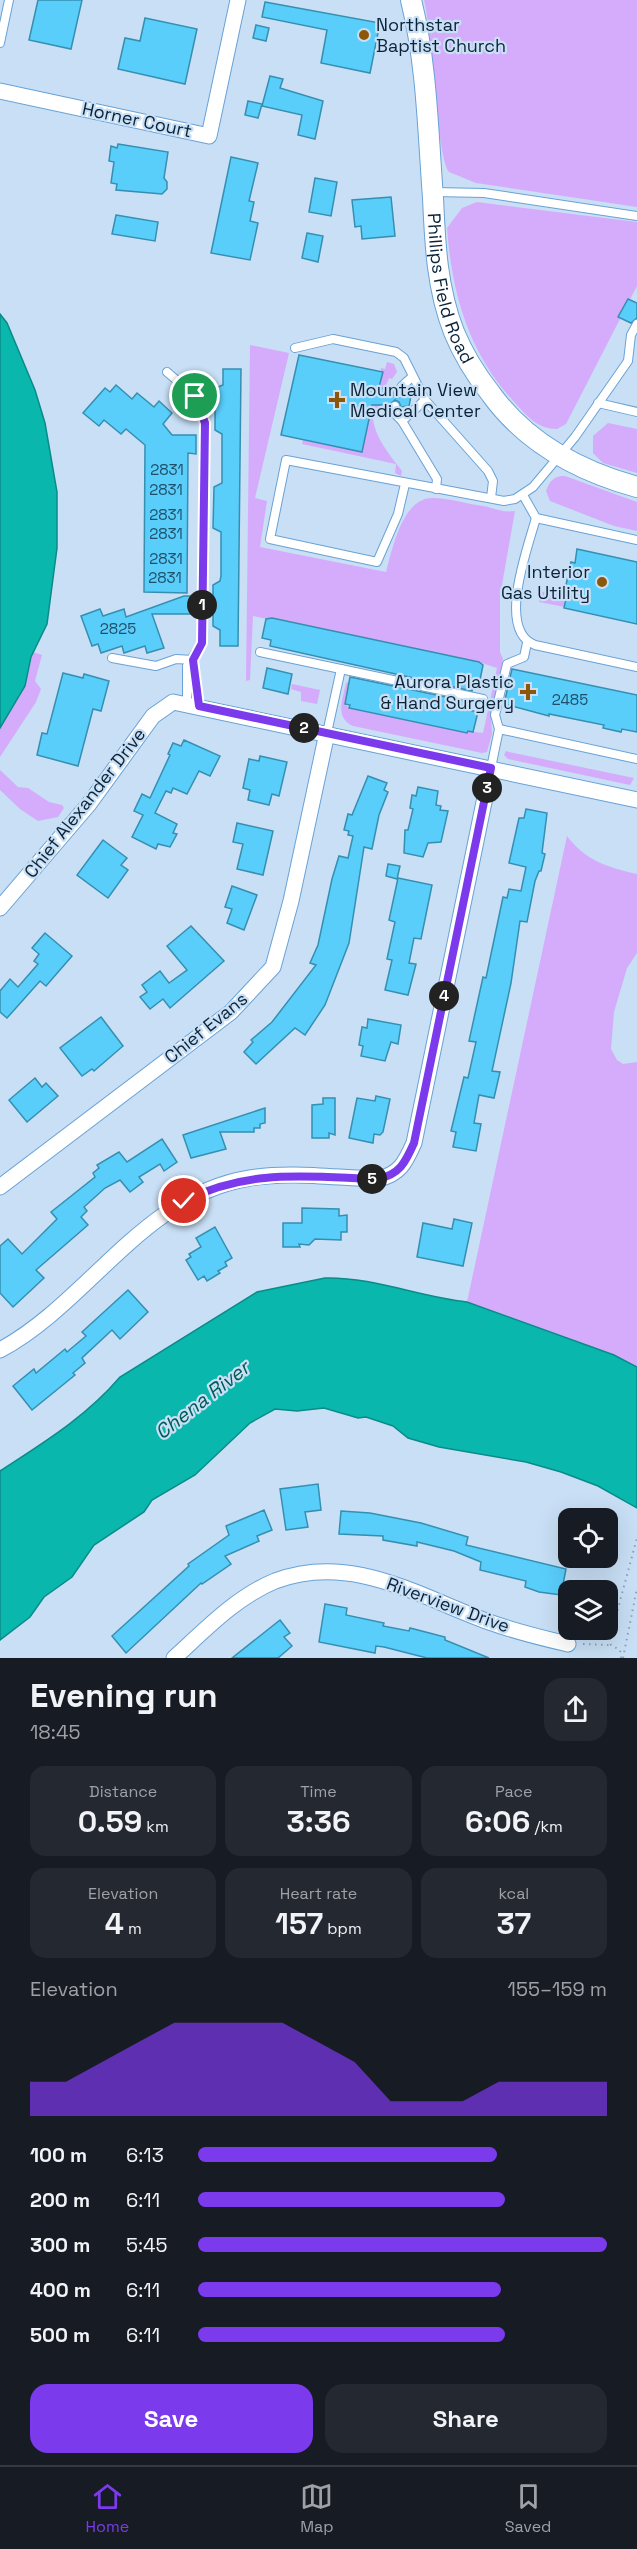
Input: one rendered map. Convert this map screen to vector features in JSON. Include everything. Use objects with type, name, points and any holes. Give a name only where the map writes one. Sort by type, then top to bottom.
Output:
[{"type":"street","name":"Horner Court","points":[[0,90],[209,136],[238,0]]},
{"type":"street","name":"Phillips Field Road","points":[[411,0],[421,52],[441,288],[459,344],[479,377],[506,413],[533,438],[557,456],[590,472],[637,487]]},
{"type":"street","points":[[186,704],[637,800]]},
{"type":"street","name":"Chief Alexander Drive","points":[[0,908],[89,804],[160,708],[186,704]]},
{"type":"street","name":"Chief Evans","points":[[0,1187],[231,1012],[273,967],[291,902],[327,733]]},
{"type":"street","points":[[0,1350],[35,1328],[160,1216],[202,1192],[251,1177],[378,1179],[392,1176],[401,1169],[414,1143],[491,768]]},
{"type":"street","name":"Riverview Drive","points":[[174,1658],[232,1607],[258,1590],[291,1577],[324,1572],[364,1576],[399,1584],[489,1622],[568,1644]]},
{"type":"lane","points":[[0,43],[9,0]]},
{"type":"lane","points":[[432,192],[484,193],[637,216]]},
{"type":"lane","points":[[405,484],[398,514],[377,562],[270,539],[286,460],[504,501],[523,495],[533,487],[575,437],[628,361],[631,336],[637,324]]},
{"type":"lane","points":[[295,348],[333,339],[396,352],[404,358],[425,400],[488,471],[493,481],[491,498]]},
{"type":"lane","points":[[628,361],[637,363]]},
{"type":"lane","points":[[167,372],[195,396],[205,423],[202,643],[187,666],[186,704]]},
{"type":"lane","points":[[398,393],[412,377]]},
{"type":"lane","points":[[402,421],[425,400]]},
{"type":"lane","points":[[598,403],[637,412]]},
{"type":"lane","points":[[395,406],[396,415],[402,421],[437,479],[436,489]]},
{"type":"lane","points":[[491,768],[500,729],[496,709],[507,664],[524,657],[527,643],[518,629],[516,592],[536,518],[523,495]]},
{"type":"lane","points":[[536,518],[637,540]]},
{"type":"lane","points":[[527,643],[637,667]]},
{"type":"lane","points":[[260,652],[483,699]]},
{"type":"lane","points":[[112,658],[156,666],[176,659],[193,660]]},
{"type":"lane","points":[[186,704],[193,660]]},
{"type":"lane","points":[[327,733],[341,669]]},
{"type":"lane","points":[[500,729],[637,759]]},
{"type":"path","points":[[611,1645],[610,1638],[637,1538]]},
{"type":"path","points":[[622,1658],[637,1588]]},
{"type":"path","points":[[568,1644],[611,1645],[620,1650],[622,1658]]},
{"type":"shaded area","points":[[424,0],[637,0],[637,207],[476,183],[449,172],[441,144]]},
{"type":"shaded area","points":[[477,202],[637,222],[637,286],[566,424],[557,429],[539,425],[516,404],[486,365],[466,322],[453,277],[447,228],[462,208]]},
{"type":"shaded area","points":[[250,345],[289,353],[255,498],[267,501],[260,547],[386,572],[395,539],[406,515],[422,500],[445,499],[502,511],[515,511],[500,596],[500,652],[503,659],[491,719],[492,734],[487,752],[482,753],[353,726],[343,718],[341,707],[346,683],[352,680],[345,704],[349,708],[467,733],[468,731],[483,733],[497,668],[479,662],[253,616],[250,680],[246,681]]},
{"type":"shaded area","points":[[387,362],[394,364],[397,372],[392,379],[389,378],[385,388],[379,387],[381,368],[385,369]]},
{"type":"shaded area","points":[[381,404],[381,410],[372,410],[375,428],[382,443],[402,471],[401,476],[395,473],[396,464],[302,444],[303,440],[362,452],[372,405]]},
{"type":"shaded area","points":[[608,423],[637,429],[637,473],[603,463],[593,453],[593,436]]},
{"type":"shaded area","points":[[565,476],[637,502],[637,531],[614,526],[550,501],[546,491],[552,480]]},
{"type":"shaded area","points":[[553,590],[565,592],[564,596],[567,597],[565,607],[539,602],[542,592]]},
{"type":"shaded area","points":[[33,652],[42,655],[35,681],[41,689],[36,702],[0,757],[0,728],[25,686]]},
{"type":"shaded area","points":[[292,684],[320,690],[317,704],[301,701],[301,692],[291,689]]},
{"type":"shaded area","points":[[506,751],[634,778],[630,785],[508,759],[504,755]]},
{"type":"shaded area","points":[[0,770],[18,787],[28,788],[49,802],[62,805],[64,808],[58,817],[38,821],[20,809],[0,790]]},
{"type":"shaded area","points":[[567,836],[582,852],[598,862],[637,874],[637,953],[627,968],[614,1012],[611,1049],[617,1060],[623,1064],[637,1062],[637,1367],[614,1355],[467,1302]]},
{"type":"water","points":[[0,314],[7,323],[35,390],[45,423],[57,492],[57,548],[47,624],[31,657],[25,686],[0,728]]},
{"type":"water","name":"Chena River","points":[[325,1278],[379,1284],[467,1302],[614,1355],[637,1367],[637,1508],[598,1486],[561,1472],[526,1462],[439,1447],[408,1438],[393,1426],[366,1417],[358,1418],[324,1408],[297,1411],[275,1409],[250,1423],[195,1475],[152,1500],[144,1512],[94,1545],[72,1577],[44,1597],[30,1617],[0,1640],[0,1471],[48,1440],[78,1417],[120,1377],[257,1292]]},
{"type":"building","points":[[38,0],[82,0],[71,49],[29,40]]},
{"type":"building","points":[[265,2],[380,23],[370,73],[321,63],[327,30],[262,17]]},
{"type":"building","points":[[145,18],[197,29],[185,84],[118,69],[125,38],[140,41]]},
{"type":"building","points":[[256,25],[269,28],[266,41],[253,38]]},
{"type":"building","points":[[270,76],[283,79],[280,88],[323,101],[315,139],[298,135],[302,115],[262,106]]},
{"type":"building","points":[[248,101],[262,104],[258,118],[245,115]]},
{"type":"building","points":[[118,144],[168,152],[164,178],[167,182],[167,189],[162,194],[116,190],[117,184],[111,183],[114,162],[109,161],[111,146],[117,148]]},
{"type":"building","points":[[231,157],[258,163],[249,201],[254,202],[250,221],[258,223],[250,260],[211,253]]},
{"type":"building","points":[[315,178],[337,182],[331,216],[309,212]]},
{"type":"building","points":[[391,197],[395,236],[362,239],[361,226],[355,227],[352,200]]},
{"type":"building","points":[[116,215],[158,222],[155,241],[112,234]]},
{"type":"building","points":[[307,233],[323,236],[318,262],[302,258]]},
{"type":"building","points":[[628,299],[637,303],[637,318],[631,323],[618,317]]},
{"type":"building","name":"Mountain View Medical Center","points":[[299,355],[383,372],[379,387],[392,392],[396,398],[404,395],[411,396],[409,406],[401,407],[395,400],[389,405],[372,405],[362,452],[281,435]]},
{"type":"building","points":[[223,369],[241,369],[238,646],[220,646],[220,630],[213,626],[213,614],[208,614],[209,596],[213,596],[213,585],[220,581],[221,576],[221,532],[213,528],[214,487],[222,483],[222,434],[215,430],[215,388],[223,385]]},
{"type":"building","points":[[116,385],[132,399],[137,393],[154,407],[159,401],[172,413],[163,424],[172,435],[196,435],[196,454],[188,453],[187,593],[144,592],[145,445],[126,429],[121,434],[104,420],[99,426],[83,413],[105,388],[110,392]]},
{"type":"building","name":"Interior Gas Utility","points":[[577,549],[637,562],[637,624],[564,608],[567,594],[564,594],[571,562],[575,563]]},
{"type":"building","points":[[184,596],[197,596],[196,614],[152,614],[164,648],[147,653],[145,646],[124,653],[122,646],[101,653],[98,644],[92,646],[81,616],[100,609],[103,616],[124,609],[126,617]]},
{"type":"building","points":[[272,618],[479,662],[483,665],[479,685],[474,684],[472,691],[270,646],[271,640],[262,638],[266,619]]},
{"type":"building","points":[[267,668],[292,674],[288,694],[263,688]]},
{"type":"building","points":[[512,669],[637,695],[637,732],[622,729],[621,732],[603,728],[604,725],[549,714],[549,716],[504,704]]},
{"type":"building","points":[[63,673],[83,678],[84,674],[109,681],[101,711],[93,709],[78,766],[37,755],[42,733],[47,734]]},
{"type":"building","points":[[350,677],[470,702],[468,710],[478,712],[473,732],[468,731],[467,733],[349,708],[350,705],[345,704]]},
{"type":"building","points":[[184,740],[220,756],[210,776],[199,771],[187,794],[173,788],[171,793],[166,791],[155,813],[177,824],[173,833],[177,834],[170,847],[158,844],[156,849],[132,837],[143,815],[134,811],[142,794],[150,798],[170,755],[168,754],[173,743],[181,746]]},
{"type":"building","points":[[260,756],[287,762],[279,796],[272,794],[269,805],[248,800],[250,790],[243,788],[249,759],[259,761]]},
{"type":"building","points":[[368,776],[387,783],[384,790],[388,792],[379,815],[372,849],[364,847],[349,943],[325,1005],[305,1035],[295,1028],[256,1064],[244,1052],[253,1042],[251,1040],[272,1022],[316,965],[310,963],[318,945],[332,879],[339,856],[348,858],[353,836],[348,835],[349,831],[344,830],[348,814],[352,815]]},
{"type":"building","points":[[418,787],[438,791],[436,805],[441,806],[440,810],[448,811],[441,842],[428,843],[423,857],[404,853],[405,830],[408,830],[413,809],[410,808],[412,795],[416,796]]},
{"type":"building","points":[[526,809],[547,813],[542,853],[545,854],[541,871],[535,881],[527,922],[520,921],[511,983],[492,1071],[500,1072],[494,1098],[479,1095],[474,1123],[481,1124],[476,1151],[453,1147],[456,1132],[451,1131],[464,1077],[468,1078],[476,1042],[469,1041],[483,977],[486,978],[503,897],[507,898],[509,889],[521,891],[526,867],[509,863],[519,818],[524,818]]},
{"type":"building","points":[[237,823],[273,831],[263,875],[237,869],[243,844],[233,842]]},
{"type":"building","points":[[103,840],[127,858],[121,865],[128,870],[108,898],[77,875]]},
{"type":"building","points":[[388,864],[400,866],[397,879],[386,876]]},
{"type":"building","points":[[398,878],[432,885],[421,939],[414,938],[409,963],[416,964],[408,995],[385,990],[392,960],[387,959],[395,922],[389,920]]},
{"type":"building","points":[[232,886],[257,895],[244,930],[227,923],[232,909],[225,907]]},
{"type":"building","points":[[191,926],[224,961],[170,1008],[163,999],[150,1009],[140,997],[147,992],[142,985],[160,971],[169,983],[187,970],[167,946]]},
{"type":"building","points":[[45,933],[72,956],[46,986],[40,981],[7,1018],[0,1012],[0,991],[10,979],[18,987],[38,964],[34,961],[39,954],[32,948]]},
{"type":"building","points":[[101,1017],[123,1046],[94,1071],[92,1069],[82,1076],[60,1048]]},
{"type":"building","points":[[368,1019],[401,1025],[398,1044],[391,1042],[385,1061],[361,1056],[363,1046],[359,1045],[362,1027],[367,1028]]},
{"type":"building","points":[[35,1078],[42,1087],[46,1083],[58,1096],[27,1122],[9,1100]]},
{"type":"building","points":[[376,1096],[390,1099],[383,1132],[380,1135],[374,1134],[373,1143],[349,1138],[357,1098],[375,1101]]},
{"type":"building","points":[[323,1098],[335,1098],[335,1135],[329,1133],[329,1138],[312,1138],[312,1105],[323,1104]]},
{"type":"building","points":[[265,1108],[265,1123],[260,1124],[260,1128],[254,1128],[254,1132],[220,1132],[226,1149],[191,1158],[183,1135]]},
{"type":"building","points":[[162,1139],[177,1162],[164,1171],[160,1164],[139,1177],[143,1182],[130,1192],[120,1180],[105,1188],[84,1207],[87,1211],[81,1217],[88,1225],[36,1270],[44,1278],[13,1307],[0,1293],[0,1246],[8,1239],[22,1254],[57,1219],[51,1212],[95,1177],[93,1173],[99,1168],[97,1165],[119,1152],[127,1162]]},
{"type":"building","points":[[302,1208],[339,1209],[339,1216],[347,1215],[347,1232],[341,1232],[341,1240],[315,1239],[309,1245],[283,1247],[283,1223],[302,1223]]},
{"type":"building","points":[[454,1219],[472,1223],[463,1266],[417,1257],[423,1223],[452,1229]]},
{"type":"building","points":[[215,1227],[232,1258],[225,1262],[227,1266],[218,1271],[220,1273],[207,1281],[204,1276],[198,1280],[186,1260],[191,1257],[189,1254],[201,1247],[196,1238]]},
{"type":"building","points":[[128,1290],[148,1312],[120,1339],[112,1330],[82,1358],[85,1363],[73,1373],[75,1375],[32,1410],[13,1386],[34,1369],[36,1373],[65,1349],[67,1352],[86,1336],[82,1332]]},
{"type":"building","points":[[318,1484],[321,1510],[305,1512],[308,1527],[286,1530],[280,1489]]},
{"type":"building","points":[[264,1510],[272,1530],[257,1536],[259,1541],[225,1556],[231,1564],[201,1583],[126,1653],[112,1636],[189,1566],[188,1564],[229,1535],[226,1526]]},
{"type":"building","points":[[341,1511],[370,1513],[421,1523],[468,1537],[466,1545],[566,1569],[564,1580],[558,1580],[558,1595],[539,1592],[525,1587],[526,1581],[480,1570],[481,1562],[454,1551],[417,1542],[417,1546],[383,1540],[383,1536],[339,1534]]},
{"type":"building","points":[[325,1604],[347,1608],[346,1615],[384,1623],[383,1626],[409,1631],[410,1628],[445,1637],[445,1640],[489,1658],[427,1658],[384,1647],[376,1646],[375,1653],[319,1642]]},
{"type":"building","points":[[280,1620],[290,1633],[284,1637],[292,1646],[278,1658],[232,1658]]},
{"type":"place","name":"Northstar Baptist Church","points":[[364,35]]},
{"type":"place","name":"Mountain View Medical Center","points":[[337,400]]},
{"type":"place","name":"Interior Gas Utility","points":[[602,582]]},
{"type":"place","name":"Aurora Plastic & Hand Surgery","points":[[528,692]]},
{"type":"route","points":[[184,1201],[225,1183],[251,1177],[378,1179],[392,1176],[401,1169],[414,1143],[491,768],[199,706],[196,666],[193,660],[202,643],[205,423],[195,396]]}]
